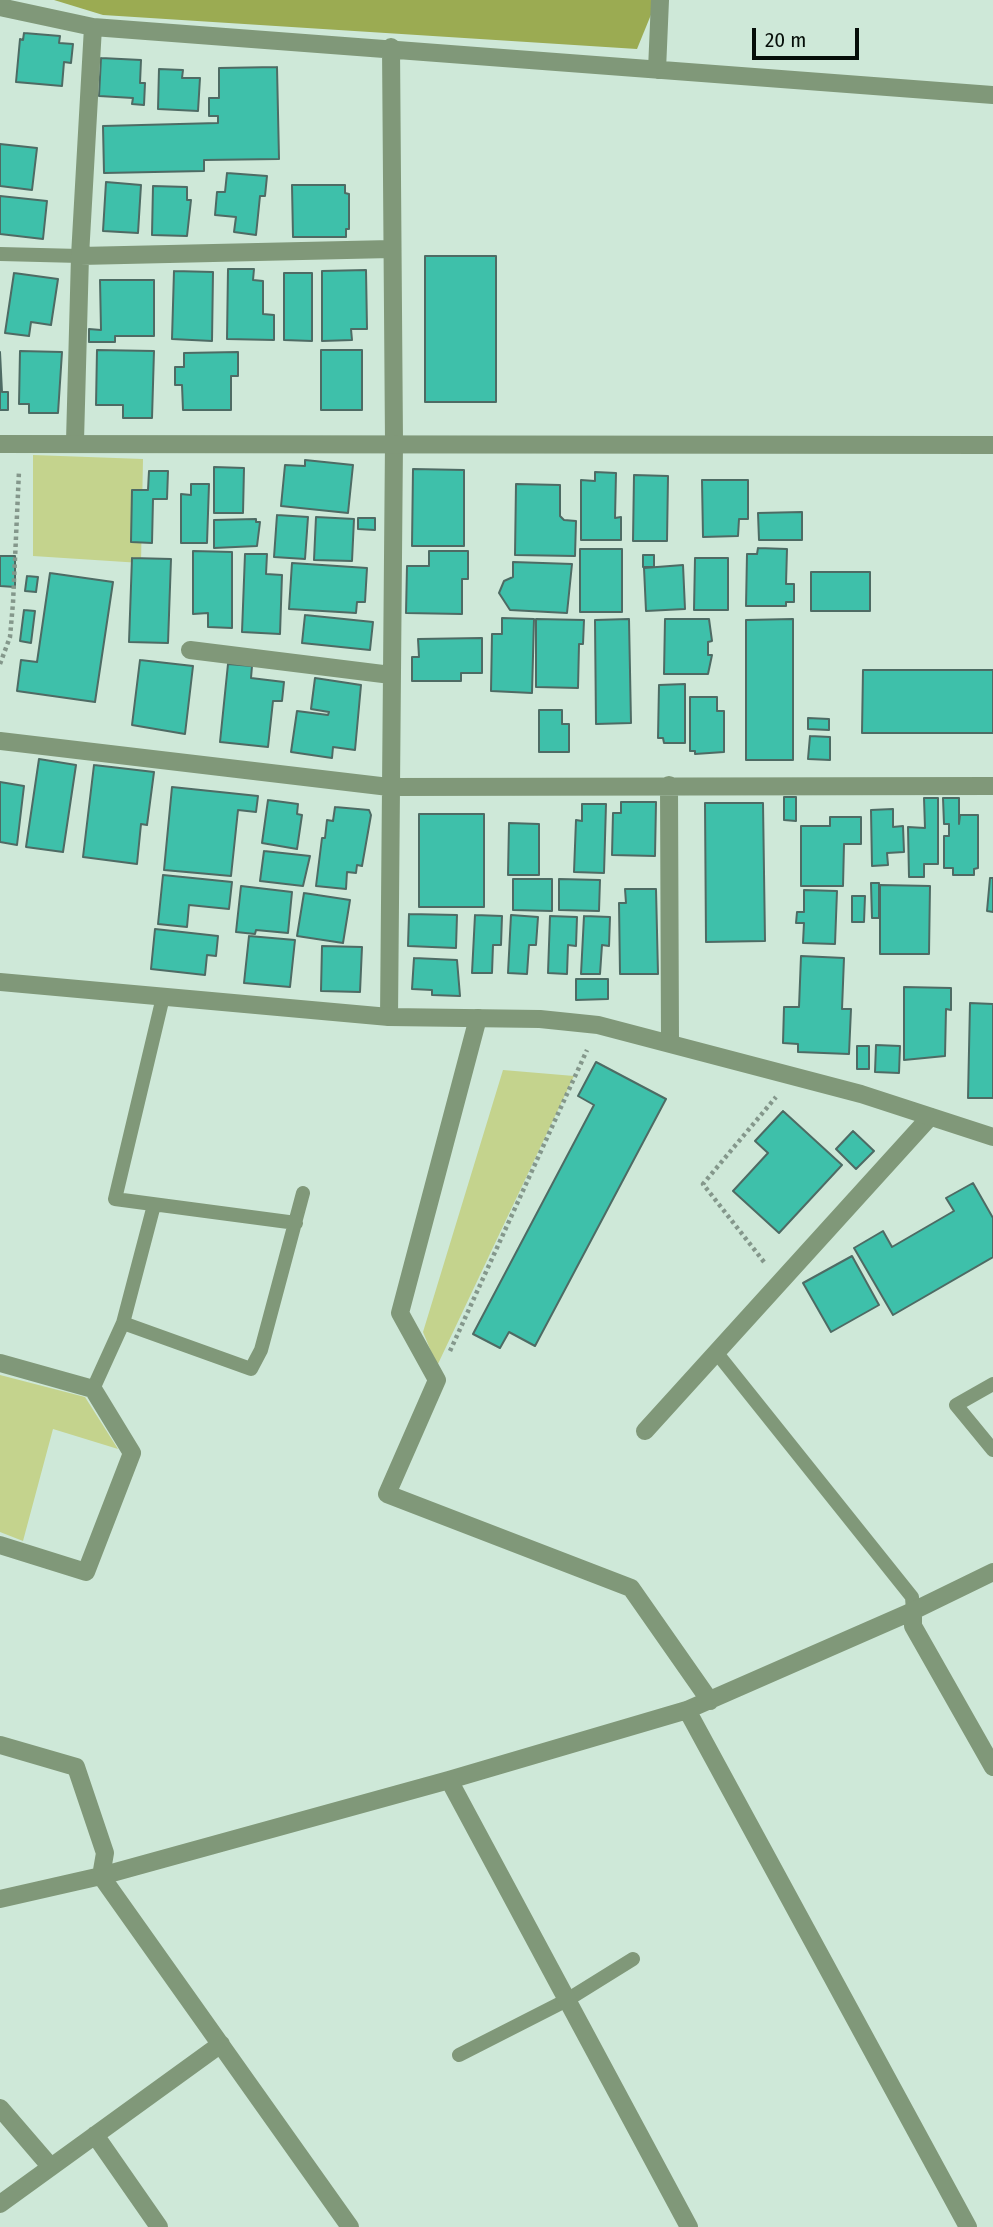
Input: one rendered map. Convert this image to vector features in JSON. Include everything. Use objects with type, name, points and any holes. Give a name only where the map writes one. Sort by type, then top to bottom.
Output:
[{"type":"street","points":[[657,70],[660,0]]},
{"type":"street","points":[[0,7],[93,27],[391,47],[993,95]]},
{"type":"street","points":[[75,441],[80,256],[93,27]]},
{"type":"street","points":[[389,1017],[394,442],[391,47]]},
{"type":"street","points":[[80,256],[391,249]]},
{"type":"street","points":[[0,444],[75,441],[993,445]]},
{"type":"street","points":[[190,650],[391,675]]},
{"type":"street","points":[[0,741],[389,787],[993,786]]},
{"type":"street","points":[[669,785],[670,1042]]},
{"type":"street","points":[[0,982],[389,1017],[540,1019],[598,1025],[794,1076],[993,1137]]},
{"type":"street","points":[[478,1018],[400,1312],[437,1380],[387,1494],[631,1588],[710,1701]]},
{"type":"street","points":[[645,1431],[930,1117]]},
{"type":"street","points":[[0,1363],[93,1389],[132,1453],[86,1572],[0,1545]]},
{"type":"street","points":[[0,1899],[100,1876],[449,1780],[687,1710],[913,1611],[993,1572]]},
{"type":"street","points":[[913,1611],[913,1626],[993,1768]]},
{"type":"street","points":[[687,1710],[968,2227]]},
{"type":"street","points":[[0,1745],[76,1767],[105,1853],[100,1876],[350,2227]]},
{"type":"street","points":[[449,1780],[689,2227]]},
{"type":"street","points":[[0,2204],[221,2043]]},
{"type":"street","points":[[0,2108],[50,2166]]},
{"type":"street","points":[[95,2135],[159,2227]]},
{"type":"lane","points":[[0,254],[80,256]]},
{"type":"lane","points":[[163,997],[115,1199],[296,1223]]},
{"type":"lane","points":[[123,1323],[251,1369],[261,1350],[303,1193]]},
{"type":"lane","points":[[93,1389],[123,1323],[154,1205]]},
{"type":"lane","points":[[716,1352],[912,1597],[913,1611]]},
{"type":"lane","points":[[993,1384],[956,1405],[993,1450]]},
{"type":"lane","points":[[458,2055],[567,2000],[633,1959]]},
{"type":"path","points":[[0,664],[10,637],[20,444]]},
{"type":"path","points":[[437,1380],[598,1025]]},
{"type":"path","points":[[779,1282],[703,1184],[794,1076]]},
{"type":"green space","points":[[54,0],[657,0],[637,49],[103,15]]},
{"type":"green space","points":[[33,455],[143,459],[141,563],[33,556]]},
{"type":"green space","points":[[503,1070],[574,1076],[437,1366],[423,1332]]},
{"type":"green space","points":[[0,1375],[85,1397],[118,1449],[53,1429],[23,1541],[0,1532]]},
{"type":"building","points":[[24,33],[60,36],[59,43],[73,44],[71,63],[64,62],[62,86],[16,82],[20,39],[23,40]]},
{"type":"building","points":[[101,58],[141,60],[140,83],[145,83],[144,105],[132,104],[133,98],[99,96]]},
{"type":"building","points":[[277,67],[279,159],[204,160],[204,171],[104,173],[103,126],[218,123],[218,116],[209,116],[209,98],[219,98],[219,68]]},
{"type":"building","points":[[159,69],[183,70],[182,78],[200,78],[198,111],[158,109]]},
{"type":"building","points":[[0,144],[37,148],[32,190],[0,186]]},
{"type":"building","points":[[227,173],[267,176],[265,196],[260,196],[256,235],[234,232],[236,217],[215,215],[217,192],[225,192]]},
{"type":"building","points":[[106,182],[141,185],[138,233],[103,231]]},
{"type":"building","points":[[292,185],[345,185],[345,193],[349,194],[349,229],[346,229],[346,237],[293,237]]},
{"type":"building","points":[[153,186],[187,187],[187,200],[191,200],[187,236],[152,235]]},
{"type":"building","points":[[0,196],[47,201],[43,239],[0,234]]},
{"type":"building","points":[[425,256],[496,256],[496,402],[425,402]]},
{"type":"building","points":[[228,269],[254,269],[253,280],[263,281],[263,314],[274,315],[274,340],[227,339]]},
{"type":"building","points":[[366,270],[367,329],[351,329],[352,340],[322,341],[322,271]]},
{"type":"building","points":[[174,271],[213,272],[212,341],[172,339]]},
{"type":"building","points":[[14,273],[58,279],[51,325],[31,322],[29,336],[5,333]]},
{"type":"building","points":[[284,273],[312,273],[312,341],[284,340]]},
{"type":"building","points":[[100,280],[154,280],[154,336],[115,336],[115,342],[89,342],[89,329],[101,330]]},
{"type":"building","points":[[97,350],[154,351],[152,418],[123,418],[123,405],[96,405]]},
{"type":"building","points":[[321,350],[362,350],[362,410],[321,410]]},
{"type":"building","points":[[20,351],[62,352],[58,413],[29,413],[29,404],[19,404]]},
{"type":"building","points":[[0,352],[2,392],[8,392],[8,410],[0,410]]},
{"type":"building","points":[[238,352],[238,376],[231,376],[231,410],[183,410],[182,385],[175,385],[175,367],[184,367],[184,353]]},
{"type":"building","points":[[305,460],[353,465],[348,513],[281,506],[285,465],[305,466]]},
{"type":"building","points":[[214,467],[244,468],[243,513],[214,513]]},
{"type":"building","points":[[413,469],[464,470],[464,546],[412,546]]},
{"type":"building","points":[[149,471],[168,471],[167,499],[153,499],[152,543],[131,542],[132,490],[148,490]]},
{"type":"building","points":[[595,472],[616,473],[615,518],[621,517],[621,540],[581,540],[581,480],[595,481]]},
{"type":"building","points":[[634,475],[668,476],[667,541],[633,541]]},
{"type":"building","points":[[702,480],[748,480],[748,519],[739,519],[738,536],[703,537]]},
{"type":"building","points":[[191,484],[209,484],[207,543],[181,543],[181,494],[191,495]]},
{"type":"building","points":[[516,484],[560,485],[560,516],[564,520],[576,521],[575,556],[515,555]]},
{"type":"building","points":[[802,512],[802,540],[759,540],[758,513]]},
{"type":"building","points":[[277,515],[308,517],[305,559],[274,557]]},
{"type":"building","points":[[316,517],[354,519],[352,561],[314,560]]},
{"type":"building","points":[[358,518],[375,518],[375,530],[358,529]]},
{"type":"building","points":[[256,519],[256,522],[260,522],[257,546],[214,548],[214,520]]},
{"type":"building","points":[[758,548],[787,549],[786,584],[794,584],[794,602],[786,602],[786,606],[746,606],[747,554],[757,554]]},
{"type":"building","points":[[580,549],[622,549],[622,612],[580,612]]},
{"type":"building","points":[[193,551],[232,552],[232,628],[208,627],[208,613],[193,614]]},
{"type":"building","points":[[429,551],[468,551],[468,579],[462,579],[462,614],[406,613],[407,566],[429,566]]},
{"type":"building","points":[[245,554],[267,554],[266,574],[282,575],[280,634],[242,632]]},
{"type":"building","points":[[643,555],[654,555],[654,567],[643,567]]},
{"type":"building","points":[[0,556],[15,556],[15,587],[0,586]]},
{"type":"building","points":[[132,558],[171,559],[168,643],[129,642]]},
{"type":"building","points":[[695,558],[728,558],[728,610],[694,610]]},
{"type":"building","points":[[513,562],[572,564],[567,613],[510,610],[499,593],[504,581],[513,577]]},
{"type":"building","points":[[292,563],[367,568],[365,602],[357,602],[356,613],[289,609]]},
{"type":"building","points":[[683,565],[685,609],[646,611],[644,568]]},
{"type":"building","points":[[811,572],[870,572],[870,611],[811,611]]},
{"type":"building","points":[[50,573],[113,582],[95,702],[17,691],[21,660],[37,662]]},
{"type":"building","points":[[27,576],[38,577],[36,592],[25,591]]},
{"type":"building","points":[[24,610],[35,611],[31,643],[20,641]]},
{"type":"building","points":[[305,615],[373,622],[370,650],[302,643]]},
{"type":"building","points":[[502,618],[534,619],[532,693],[491,691],[492,634],[502,634]]},
{"type":"building","points":[[536,619],[584,620],[583,644],[579,644],[578,688],[536,687]]},
{"type":"building","points":[[629,619],[631,723],[596,724],[595,620]]},
{"type":"building","points":[[665,619],[709,619],[712,641],[708,642],[708,655],[712,655],[708,674],[664,674]]},
{"type":"building","points":[[793,619],[793,760],[746,760],[746,620]]},
{"type":"building","points":[[482,638],[482,673],[461,673],[461,681],[412,681],[412,657],[419,657],[418,639]]},
{"type":"building","points":[[140,660],[193,666],[185,734],[132,725]]},
{"type":"building","points":[[228,664],[252,666],[251,678],[284,682],[282,701],[273,701],[268,747],[220,742]]},
{"type":"building","points":[[863,670],[993,670],[993,733],[862,733]]},
{"type":"building","points":[[315,678],[361,685],[355,750],[333,747],[332,758],[291,752],[297,711],[328,715],[329,712],[311,709]]},
{"type":"building","points":[[685,684],[685,743],[664,743],[663,738],[658,738],[659,685]]},
{"type":"building","points":[[690,697],[717,697],[717,711],[724,711],[724,752],[695,754],[695,751],[690,751]]},
{"type":"building","points":[[539,710],[562,710],[562,724],[569,724],[569,752],[539,752]]},
{"type":"building","points":[[808,718],[829,719],[829,730],[808,729]]},
{"type":"building","points":[[810,736],[830,737],[830,760],[808,759]]},
{"type":"building","points":[[39,759],[76,765],[63,852],[26,847]]},
{"type":"building","points":[[94,765],[154,772],[147,825],[141,824],[137,864],[83,857]]},
{"type":"building","points":[[0,782],[24,786],[17,845],[0,842]]},
{"type":"building","points":[[172,787],[258,796],[256,812],[238,810],[231,876],[164,870]]},
{"type":"building","points":[[784,797],[796,797],[796,821],[784,820]]},
{"type":"building","points":[[924,798],[938,798],[938,864],[924,864],[924,877],[909,877],[908,827],[925,828]]},
{"type":"building","points":[[943,798],[959,798],[959,824],[960,815],[978,815],[978,868],[974,869],[974,875],[953,875],[953,868],[944,868],[944,836],[949,836],[949,824],[944,824]]},
{"type":"building","points":[[268,800],[298,804],[297,814],[302,815],[297,849],[262,843]]},
{"type":"building","points":[[621,802],[656,802],[655,856],[612,855],[613,813],[621,813]]},
{"type":"building","points":[[705,803],[763,803],[765,941],[706,942]]},
{"type":"building","points":[[582,804],[606,804],[604,873],[574,872],[576,820],[582,821]]},
{"type":"building","points":[[335,807],[369,810],[371,815],[362,866],[357,865],[356,873],[347,872],[346,889],[316,886],[322,838],[325,838],[327,820],[333,821]]},
{"type":"building","points":[[893,809],[893,827],[903,826],[904,852],[887,853],[888,865],[872,866],[871,810]]},
{"type":"building","points":[[419,814],[484,814],[484,907],[419,907]]},
{"type":"building","points":[[830,817],[861,817],[861,844],[844,844],[843,886],[801,886],[801,826],[830,826]]},
{"type":"building","points":[[509,823],[539,824],[539,875],[508,875]]},
{"type":"building","points":[[264,851],[310,856],[303,886],[260,881]]},
{"type":"building","points":[[163,875],[232,882],[229,909],[189,905],[187,927],[158,924]]},
{"type":"building","points":[[990,878],[993,878],[993,912],[987,911]]},
{"type":"building","points":[[513,879],[552,879],[552,911],[513,910]]},
{"type":"building","points":[[559,879],[600,880],[599,911],[559,910]]},
{"type":"building","points":[[871,883],[879,883],[879,918],[872,918]]},
{"type":"building","points":[[880,885],[930,886],[929,954],[880,954]]},
{"type":"building","points":[[241,886],[292,892],[288,933],[256,930],[255,934],[236,932]]},
{"type":"building","points":[[625,889],[656,889],[658,974],[620,974],[619,903],[626,903]]},
{"type":"building","points":[[804,890],[837,891],[835,944],[803,943],[804,923],[796,923],[797,912],[804,912]]},
{"type":"building","points":[[304,893],[350,900],[343,943],[297,936]]},
{"type":"building","points":[[852,896],[865,896],[864,922],[852,922]]},
{"type":"building","points":[[409,914],[457,915],[456,948],[408,946]]},
{"type":"building","points":[[475,915],[502,916],[501,945],[493,945],[492,973],[472,973]]},
{"type":"building","points":[[511,915],[538,917],[536,945],[529,945],[527,974],[508,973]]},
{"type":"building","points":[[550,916],[577,917],[576,946],[568,945],[567,974],[548,973]]},
{"type":"building","points":[[584,916],[610,917],[609,946],[602,945],[600,974],[581,974]]},
{"type":"building","points":[[155,929],[218,936],[216,956],[207,955],[205,975],[151,969]]},
{"type":"building","points":[[249,936],[295,940],[290,987],[244,983]]},
{"type":"building","points":[[322,946],[362,947],[360,992],[321,991]]},
{"type":"building","points":[[801,956],[844,958],[842,1009],[851,1009],[849,1054],[798,1052],[798,1044],[783,1043],[784,1007],[799,1007]]},
{"type":"building","points":[[414,958],[457,960],[460,996],[432,995],[432,990],[412,989]]},
{"type":"building","points":[[576,979],[608,979],[608,999],[576,1000]]},
{"type":"building","points":[[904,987],[951,988],[951,1010],[946,1009],[945,1056],[904,1060]]},
{"type":"building","points":[[970,1003],[993,1004],[993,1098],[968,1098]]},
{"type":"building","points":[[876,1045],[900,1046],[899,1073],[875,1072]]},
{"type":"building","points":[[857,1046],[869,1046],[869,1069],[857,1069]]},
{"type":"building","points":[[596,1062],[666,1099],[535,1346],[509,1332],[500,1348],[473,1334],[594,1105],[578,1096]]},
{"type":"building","points":[[783,1111],[842,1165],[779,1233],[733,1191],[768,1153],[755,1141]]},
{"type":"building","points":[[853,1131],[874,1151],[856,1169],[836,1149]]},
{"type":"building","points":[[973,1183],[993,1218],[993,1257],[893,1315],[854,1248],[883,1231],[892,1247],[954,1211],[946,1198]]},
{"type":"building","points":[[852,1256],[879,1305],[831,1332],[803,1283]]}]
